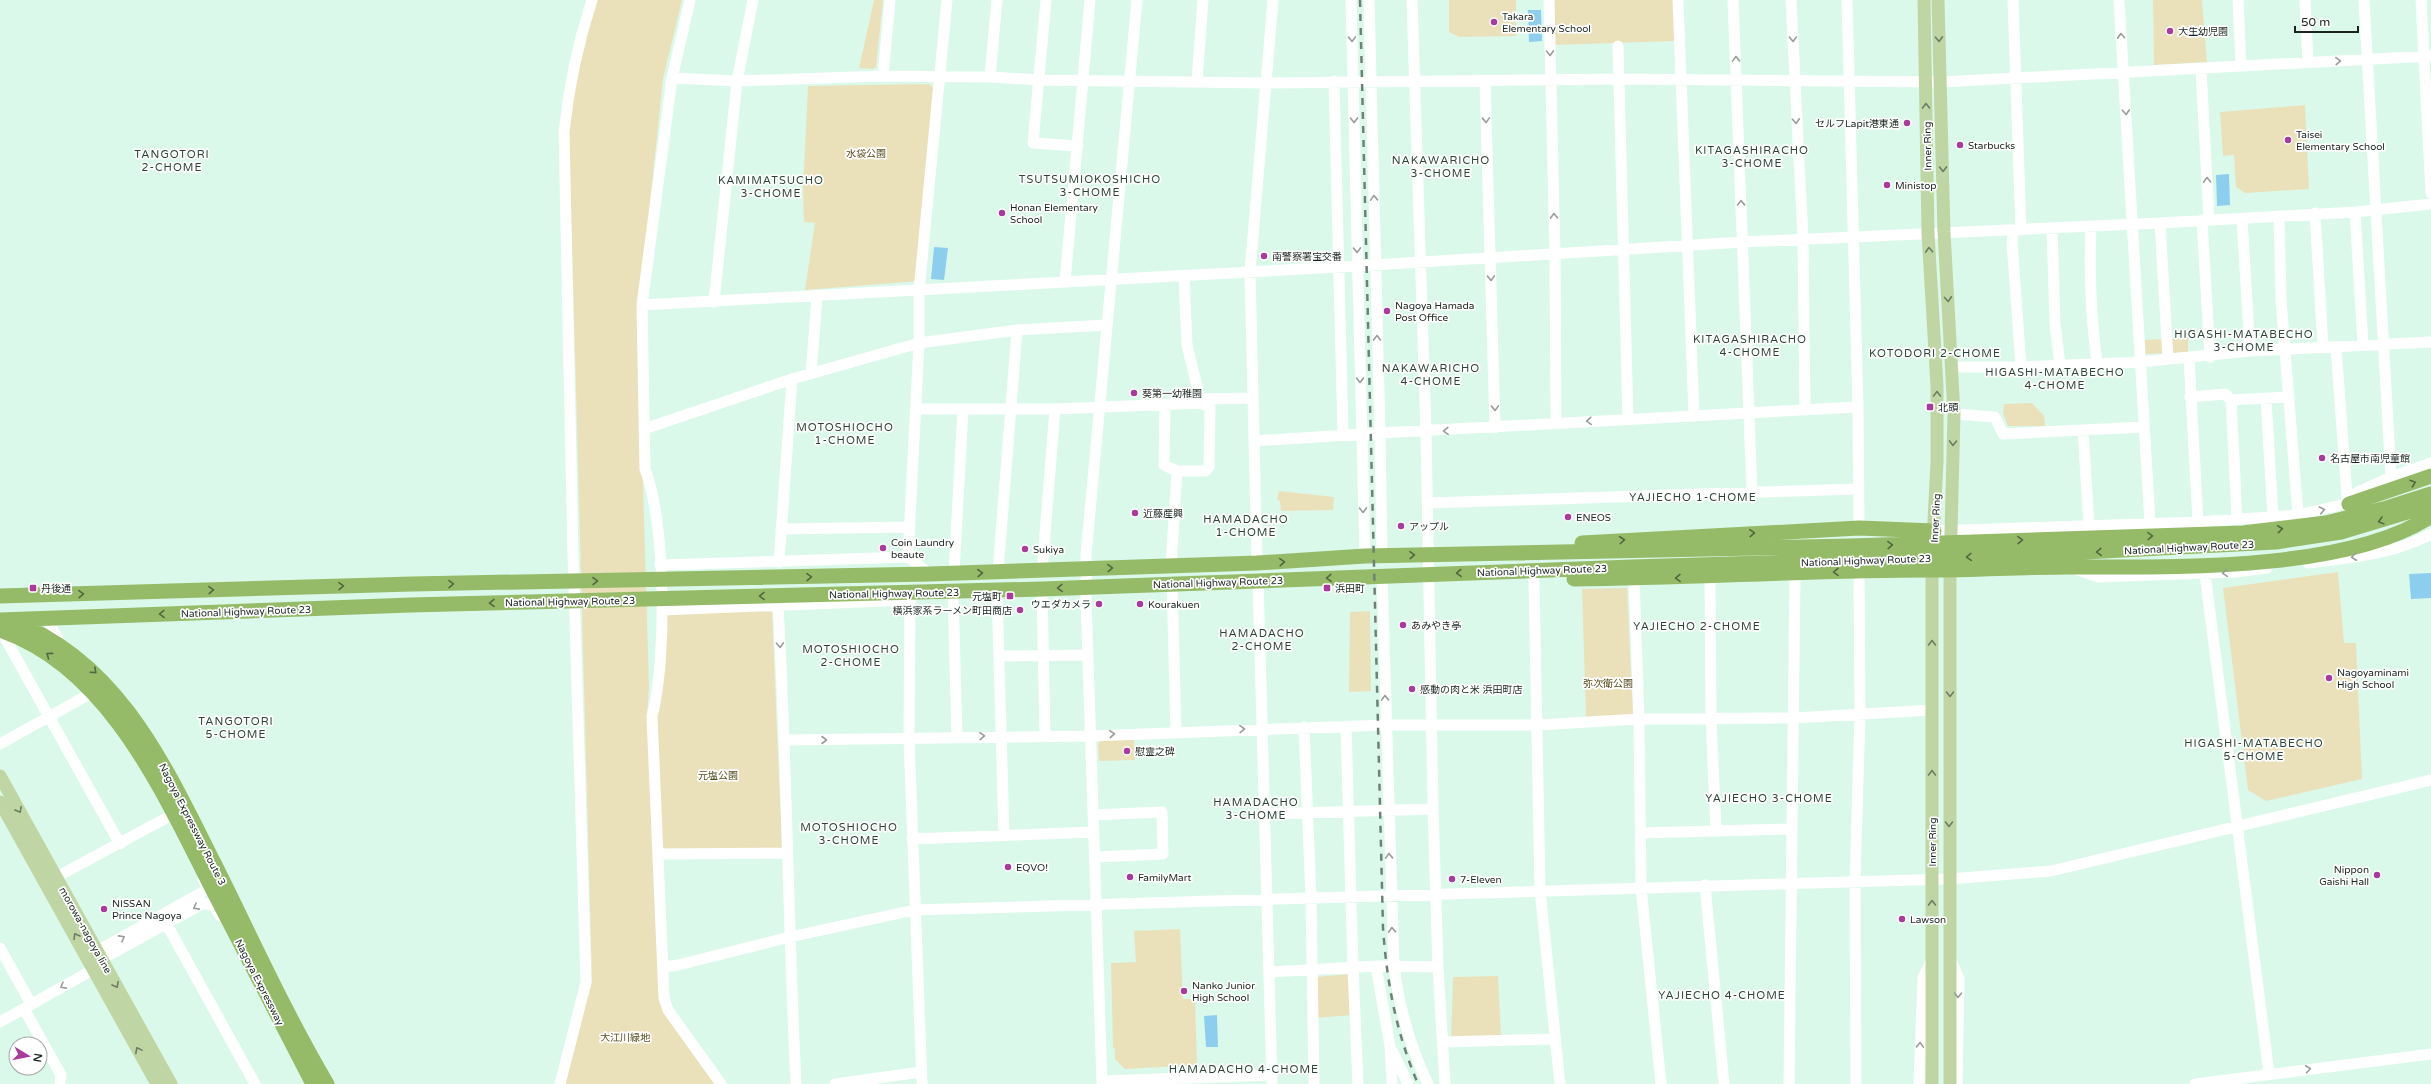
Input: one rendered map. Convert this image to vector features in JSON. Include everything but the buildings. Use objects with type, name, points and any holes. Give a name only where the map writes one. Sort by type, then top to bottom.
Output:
[{"type":"highway","points":[[2347,502],[2431,476]]},
{"type":"highway","name":"National Highway Route 23","points":[[0,596],[412,584],[1042,571],[1257,563],[1365,556],[1429,554],[1530,554],[2243,533],[2326,523],[2387,508],[2431,494]]},
{"type":"highway","name":"National Highway Route 23","points":[[0,618],[47,618],[411,604],[906,595],[953,591],[1428,574],[1530,575],[1633,573],[2025,555],[2276,542],[2341,532],[2431,505]]},
{"type":"highway","points":[[1633,573],[1710,577],[1795,573],[1931,570],[1950,571],[2069,567],[2154,567],[2272,560],[2363,545],[2389,537],[2431,516]]},
{"type":"highway","points":[[1530,554],[1545,545],[1635,538],[1859,528],[1934,531]]},
{"type":"highway","name":"Nagoya Expressway Route 3","points":[[0,618],[29,628],[72,654],[105,682],[135,720],[184,804],[327,1084]]},
{"type":"highway","name":"Nagoya Expressway","points":[[0,630],[31,644],[66,668],[102,704],[134,745],[204,873],[314,1084]]},
{"type":"highway","points":[[208,889],[217,892],[317,1084]]},
{"type":"main road","name":"Inner Ring","points":[[1924,0],[1928,232],[1937,386],[1937,462],[1931,570],[1933,958],[1932,1084]]},
{"type":"main road","name":"Inner Ring","points":[[1938,0],[1944,232],[1954,414],[1950,571],[1950,1084]]},
{"type":"main road","name":"morowa-nagoya line","points":[[0,776],[51,881]]},
{"type":"main road","name":"morowa-nagoya line","points":[[0,802],[51,881],[165,1083]]},
{"type":"street","points":[[560,1084],[586,982],[573,556],[564,132],[568,88],[576,51],[592,0]]},
{"type":"street","points":[[690,0],[672,78],[642,306],[645,469],[652,488],[660,565],[662,610],[657,694],[652,716],[664,998],[668,1010],[721,1084]]},
{"type":"street","points":[[714,302],[737,81],[753,0]]},
{"type":"street","points":[[883,76],[890,0]]},
{"type":"street","points":[[908,557],[919,343],[919,291],[947,0]]},
{"type":"street","points":[[990,77],[998,0]]},
{"type":"street","points":[[1046,0],[1040,80],[1033,143],[1078,146]]},
{"type":"street","points":[[1065,282],[1090,0]]},
{"type":"street","points":[[1137,0],[1110,280],[1086,569],[1102,1082],[1272,1080],[1258,580]]},
{"type":"street","points":[[1197,81],[1203,0]]},
{"type":"street","points":[[1257,563],[1250,272],[1273,0]]},
{"type":"street","points":[[1351,0],[1365,556]]},
{"type":"street","points":[[1369,0],[1382,556]]},
{"type":"street","points":[[1412,0],[1428,503],[1430,724],[1435,893],[1445,1084]]},
{"type":"street","points":[[1549,0],[1555,255],[1556,423]]},
{"type":"street","points":[[1678,0],[1686,246],[1694,415]]},
{"type":"street","points":[[1734,0],[1752,492]]},
{"type":"street","points":[[1792,0],[1794,82],[1803,239],[1805,410]]},
{"type":"street","points":[[1847,0],[1858,407],[1859,528]]},
{"type":"street","points":[[2013,0],[2017,230],[2012,242],[2021,367]]},
{"type":"street","points":[[2119,0],[2133,224],[2143,427],[2150,522]]},
{"type":"street","points":[[2238,0],[2241,65]]},
{"type":"street","points":[[2305,0],[2308,62]]},
{"type":"street","points":[[2364,0],[2390,477]]},
{"type":"street","points":[[2421,0],[2427,56],[2431,193]]},
{"type":"street","points":[[1618,46],[1622,250],[1628,418]]},
{"type":"street","points":[[672,78],[737,81],[883,76],[939,78],[990,77],[1084,81],[1551,81],[1618,79],[1737,82],[1941,82],[2427,56]]},
{"type":"street","points":[[2201,69],[2210,357]]},
{"type":"street","points":[[1334,81],[1343,434]]},
{"type":"street","points":[[1485,81],[1495,428]]},
{"type":"street","points":[[642,306],[1555,255],[1743,242],[1854,238],[1928,232],[2017,230],[2355,212],[2431,204]]},
{"type":"street","points":[[2355,212],[2363,345]]},
{"type":"street","points":[[2315,213],[2323,347]]},
{"type":"street","points":[[2279,216],[2284,350],[2298,515]]},
{"type":"street","points":[[2242,218],[2250,351]]},
{"type":"street","points":[[2160,223],[2168,358]]},
{"type":"street","points":[[2091,226],[2090,257],[2093,334],[2097,363]]},
{"type":"street","points":[[2052,228],[2055,324],[2060,365]]},
{"type":"street","points":[[1165,405],[1164,465],[1177,471],[1205,471],[1209,467],[1210,408],[1201,401],[1187,345],[1184,276]]},
{"type":"street","points":[[811,374],[817,297]]},
{"type":"street","points":[[644,429],[792,379],[919,343],[1017,330],[1107,325]]},
{"type":"street","points":[[998,572],[1017,330]]},
{"type":"street","points":[[1952,367],[2021,367],[2140,362],[2168,358],[2210,357],[2250,351],[2431,342]]},
{"type":"street","points":[[2336,346],[2347,502]]},
{"type":"street","points":[[2189,358],[2198,522]]},
{"type":"street","points":[[779,562],[792,379]]},
{"type":"street","points":[[2190,397],[2225,394],[2231,400],[2237,519]]},
{"type":"street","points":[[2231,400],[2288,397]]},
{"type":"street","points":[[916,409],[1099,408],[1165,405],[1253,398]]},
{"type":"street","points":[[2266,399],[2274,517]]},
{"type":"street","points":[[1254,441],[1343,434],[1426,432],[1628,418],[1858,407]]},
{"type":"street","points":[[954,573],[963,409]]},
{"type":"street","points":[[1042,571],[1055,409]]},
{"type":"street","points":[[1954,414],[1995,417],[2002,434],[2143,427]]},
{"type":"street","points":[[2083,430],[2089,527]]},
{"type":"street","points":[[1934,531],[1951,532],[2089,527],[2150,522],[2198,522],[2298,515],[2347,502],[2390,477],[2431,463]]},
{"type":"street","points":[[1171,566],[1177,471]]},
{"type":"street","points":[[1428,503],[1858,489]]},
{"type":"street","points":[[2347,502],[2431,505]]},
{"type":"street","points":[[781,529],[910,527]]},
{"type":"street","points":[[2069,567],[2100,577],[2235,572],[2366,556],[2419,541],[2431,534]]},
{"type":"street","points":[[660,565],[908,557],[930,574]]},
{"type":"street","points":[[1856,1084],[1856,881],[1860,715],[1859,572]]},
{"type":"street","points":[[1633,573],[1639,719],[1641,887],[1661,1084]]},
{"type":"street","points":[[1789,1084],[1790,883],[1794,718],[1795,573]]},
{"type":"street","points":[[2205,574],[2236,826],[2269,1074]]},
{"type":"street","points":[[1530,575],[1537,725],[1540,890],[1560,1084]]},
{"type":"street","points":[[1382,576],[1390,895],[1394,966],[1398,999],[1408,1036],[1428,1084]]},
{"type":"street","points":[[1710,577],[1711,718],[1716,830]]},
{"type":"street","points":[[1172,583],[1176,731]]},
{"type":"street","points":[[1042,589],[1045,736]]},
{"type":"street","points":[[997,590],[1004,835]]},
{"type":"street","points":[[953,591],[957,737]]},
{"type":"street","points":[[662,610],[778,606],[906,595],[914,910],[922,1084]]},
{"type":"street","points":[[778,606],[785,740],[786,853],[796,1084]]},
{"type":"street","points":[[0,1022],[87,973],[95,958],[208,889],[170,816],[128,741],[88,695],[47,618]]},
{"type":"street","points":[[0,630],[120,844]]},
{"type":"street","points":[[999,656],[1088,656]]},
{"type":"street","points":[[0,744],[88,695]]},
{"type":"street","points":[[785,740],[1091,736],[1176,731],[1430,724],[1537,725],[1639,719],[1794,718],[1932,710]]},
{"type":"street","points":[[1346,726],[1358,1084]]},
{"type":"street","points":[[1304,727],[1311,897],[1310,970],[1314,1084]]},
{"type":"street","points":[[663,967],[678,965],[790,937],[914,910],[1435,893],[1949,879],[2051,871],[2431,780]]},
{"type":"street","points":[[1265,814],[1433,809]]},
{"type":"street","points":[[1093,815],[1162,812],[1164,854],[1096,857]]},
{"type":"street","points":[[51,881],[170,816]]},
{"type":"street","points":[[1640,833],[1791,829]]},
{"type":"street","points":[[912,839],[1094,832]]},
{"type":"street","points":[[183,841],[192,852],[211,866],[220,876],[327,1084]]},
{"type":"street","points":[[659,854],[786,853]]},
{"type":"street","points":[[1705,885],[1724,1084]]},
{"type":"street","points":[[95,958],[204,903],[214,906],[306,1084]]},
{"type":"street","points":[[166,923],[255,1084]]},
{"type":"street","points":[[0,948],[61,1075],[60,1084]]},
{"type":"street","points":[[1919,1084],[1923,978],[1933,958]]},
{"type":"street","points":[[1950,958],[1959,979],[1957,1084]]},
{"type":"street","points":[[1268,972],[1376,966],[1438,967]]},
{"type":"street","points":[[1376,966],[1390,1046],[1392,1084]]},
{"type":"street","points":[[1443,1042],[1555,1039]]},
{"type":"street","points":[[1390,1046],[1408,1084]]},
{"type":"street","points":[[2194,1084],[2431,1054]]},
{"type":"street","points":[[834,1084],[921,1072]]},
{"type":"green space","name":"大江川緑地","points":[[597,0],[682,0],[663,79],[638,317],[649,686],[647,717],[660,991],[716,1084],[565,1084],[592,981],[569,133],[579,56]]},
{"type":"green space","points":[[874,0],[883,0],[876,67],[873,69],[859,68]]},
{"type":"green space","points":[[1449,0],[1516,0],[1516,36],[1459,37],[1449,32]]},
{"type":"green space","points":[[1553,0],[1674,0],[1674,41],[1554,45]]},
{"type":"green space","points":[[2153,0],[2202,0],[2207,62],[2154,65]]},
{"type":"green space","name":"水袋公園","points":[[929,84],[933,87],[919,281],[805,290],[815,223],[804,222],[803,190],[808,86]]},
{"type":"green space","points":[[2305,105],[2309,189],[2245,193],[2236,187],[2234,155],[2223,156],[2220,112]]},
{"type":"green space","points":[[2188,338],[2188,352],[2172,353],[2169,339]]},
{"type":"green space","points":[[2163,339],[2164,353],[2144,354],[2143,340]]},
{"type":"green space","points":[[2032,403],[2044,416],[2045,426],[2008,426],[2003,413],[2004,404]]},
{"type":"green space","points":[[1279,491],[1334,497],[1333,510],[1281,511],[1280,501],[1277,500]]},
{"type":"green space","points":[[2338,572],[2344,643],[2356,643],[2362,779],[2266,801],[2248,790],[2223,588]]},
{"type":"green space","name":"弥次衛公園","points":[[1627,588],[1633,716],[1586,718],[1582,589]]},
{"type":"green space","name":"元塩公園","points":[[772,610],[782,848],[670,851],[662,847],[656,716],[660,708],[665,618],[668,614]]},
{"type":"green space","points":[[1370,611],[1371,691],[1349,692],[1350,612]]},
{"type":"green space","points":[[1134,739],[1135,760],[1099,761],[1098,744],[1101,740]]},
{"type":"green space","points":[[1180,929],[1183,999],[1195,999],[1197,1065],[1125,1069],[1115,1059],[1115,1048],[1113,1048],[1111,963],[1136,962],[1134,931]]},
{"type":"green space","points":[[1351,974],[1352,1015],[1315,1018],[1316,977]]},
{"type":"green space","points":[[1498,976],[1501,1037],[1451,1041],[1453,977]]},
{"type":"water","points":[[1528,10],[1541,10],[1542,41],[1529,42]]},
{"type":"water","points":[[2229,174],[2230,205],[2217,206],[2216,175]]},
{"type":"water","points":[[934,247],[948,248],[944,280],[931,279]]},
{"type":"water","points":[[2431,573],[2431,598],[2411,599],[2409,574]]},
{"type":"water","points":[[1217,1015],[1218,1047],[1206,1047],[1204,1016]]},
{"type":"railway","points":[[1360,0],[1383,928],[1387,969],[1398,1027],[1410,1065],[1418,1084]]},
{"type":"place","name":"Takara Elementary School","points":[[1494,22]]},
{"type":"place","name":"大生幼児園","points":[[2170,31]]},
{"type":"place","name":"セルフLapit港東通","points":[[1907,123]]},
{"type":"place","name":"Taisei Elementary School","points":[[2288,140]]},
{"type":"place","name":"Starbucks","points":[[1960,145]]},
{"type":"place","name":"Ministop","points":[[1887,185]]},
{"type":"place","name":"Honan Elementary School","points":[[1002,213]]},
{"type":"place","name":"南警察署宝交番","points":[[1264,256]]},
{"type":"place","name":"Nagoya Hamada Post Office","points":[[1387,311]]},
{"type":"place","name":"葵第一幼稚園","points":[[1134,393]]},
{"type":"place","name":"北頭","points":[[1930,407]]},
{"type":"place","name":"名古屋市南児童館","points":[[2322,458]]},
{"type":"place","name":"近藤産興","points":[[1135,513]]},
{"type":"place","name":"ENEOS","points":[[1568,517]]},
{"type":"place","name":"アップル","points":[[1401,526]]},
{"type":"place","name":"Coin Laundry beaute","points":[[883,548]]},
{"type":"place","name":"Sukiya","points":[[1025,549]]},
{"type":"place","name":"丹後通","points":[[33,588]]},
{"type":"place","name":"浜田町","points":[[1327,588]]},
{"type":"place","name":"元塩町","points":[[1010,596]]},
{"type":"place","name":"ウエダカメラ","points":[[1099,604]]},
{"type":"place","name":"Kourakuen","points":[[1140,604]]},
{"type":"place","name":"横浜家系ラーメン町田商店","points":[[1020,610]]},
{"type":"place","name":"あみやき亭","points":[[1403,625]]},
{"type":"place","name":"Nagoyaminami High School","points":[[2329,678]]},
{"type":"place","name":"感動の肉と米 浜田町店","points":[[1412,689]]},
{"type":"place","name":"慰霊之碑","points":[[1127,751]]},
{"type":"place","name":"EQVO!","points":[[1008,867]]},
{"type":"place","name":"Nippon Gaishi Hall","points":[[2377,875]]},
{"type":"place","name":"FamilyMart","points":[[1130,877]]},
{"type":"place","name":"7-Eleven","points":[[1452,879]]},
{"type":"place","name":"NISSAN Prince Nagoya","points":[[104,909]]},
{"type":"place","name":"Lawson","points":[[1902,919]]},
{"type":"place","name":"Nanko Junior High School","points":[[1184,991]]},
{"type":"district","name":"KITAGASHIRACHO 3-CHOME","points":[[1752,156]]},
{"type":"district","name":"TANGOTORI 2-CHOME","points":[[172,160]]},
{"type":"district","name":"NAKAWARICHO 3-CHOME","points":[[1441,166]]},
{"type":"district","name":"TSUTSUMIOKOSHICHO 3-CHOME","points":[[1090,185]]},
{"type":"district","name":"KAMIMATSUCHO 3-CHOME","points":[[771,186]]},
{"type":"district","name":"HIGASHI-MATABECHO 3-CHOME","points":[[2244,340]]},
{"type":"district","name":"KITAGASHIRACHO 4-CHOME","points":[[1750,345]]},
{"type":"district","name":"KOTODORI 2-CHOME","points":[[1935,353]]},
{"type":"district","name":"NAKAWARICHO 4-CHOME","points":[[1431,374]]},
{"type":"district","name":"HIGASHI-MATABECHO 4-CHOME","points":[[2055,378]]},
{"type":"district","name":"MOTOSHIOCHO 1-CHOME","points":[[845,433]]},
{"type":"district","name":"YAJIECHO 1-CHOME","points":[[1693,497]]},
{"type":"district","name":"HAMADACHO 1-CHOME","points":[[1246,525]]},
{"type":"district","name":"YAJIECHO 2-CHOME","points":[[1697,626]]},
{"type":"district","name":"HAMADACHO 2-CHOME","points":[[1262,639]]},
{"type":"district","name":"MOTOSHIOCHO 2-CHOME","points":[[851,655]]},
{"type":"district","name":"TANGOTORI 5-CHOME","points":[[236,727]]},
{"type":"district","name":"HIGASHI-MATABECHO 5-CHOME","points":[[2254,749]]},
{"type":"district","name":"YAJIECHO 3-CHOME","points":[[1769,798]]},
{"type":"district","name":"HAMADACHO 3-CHOME","points":[[1256,808]]},
{"type":"district","name":"MOTOSHIOCHO 3-CHOME","points":[[849,833]]},
{"type":"district","name":"YAJIECHO 4-CHOME","points":[[1722,995]]},
{"type":"district","name":"HAMADACHO 4-CHOME","points":[[1244,1069]]}]
